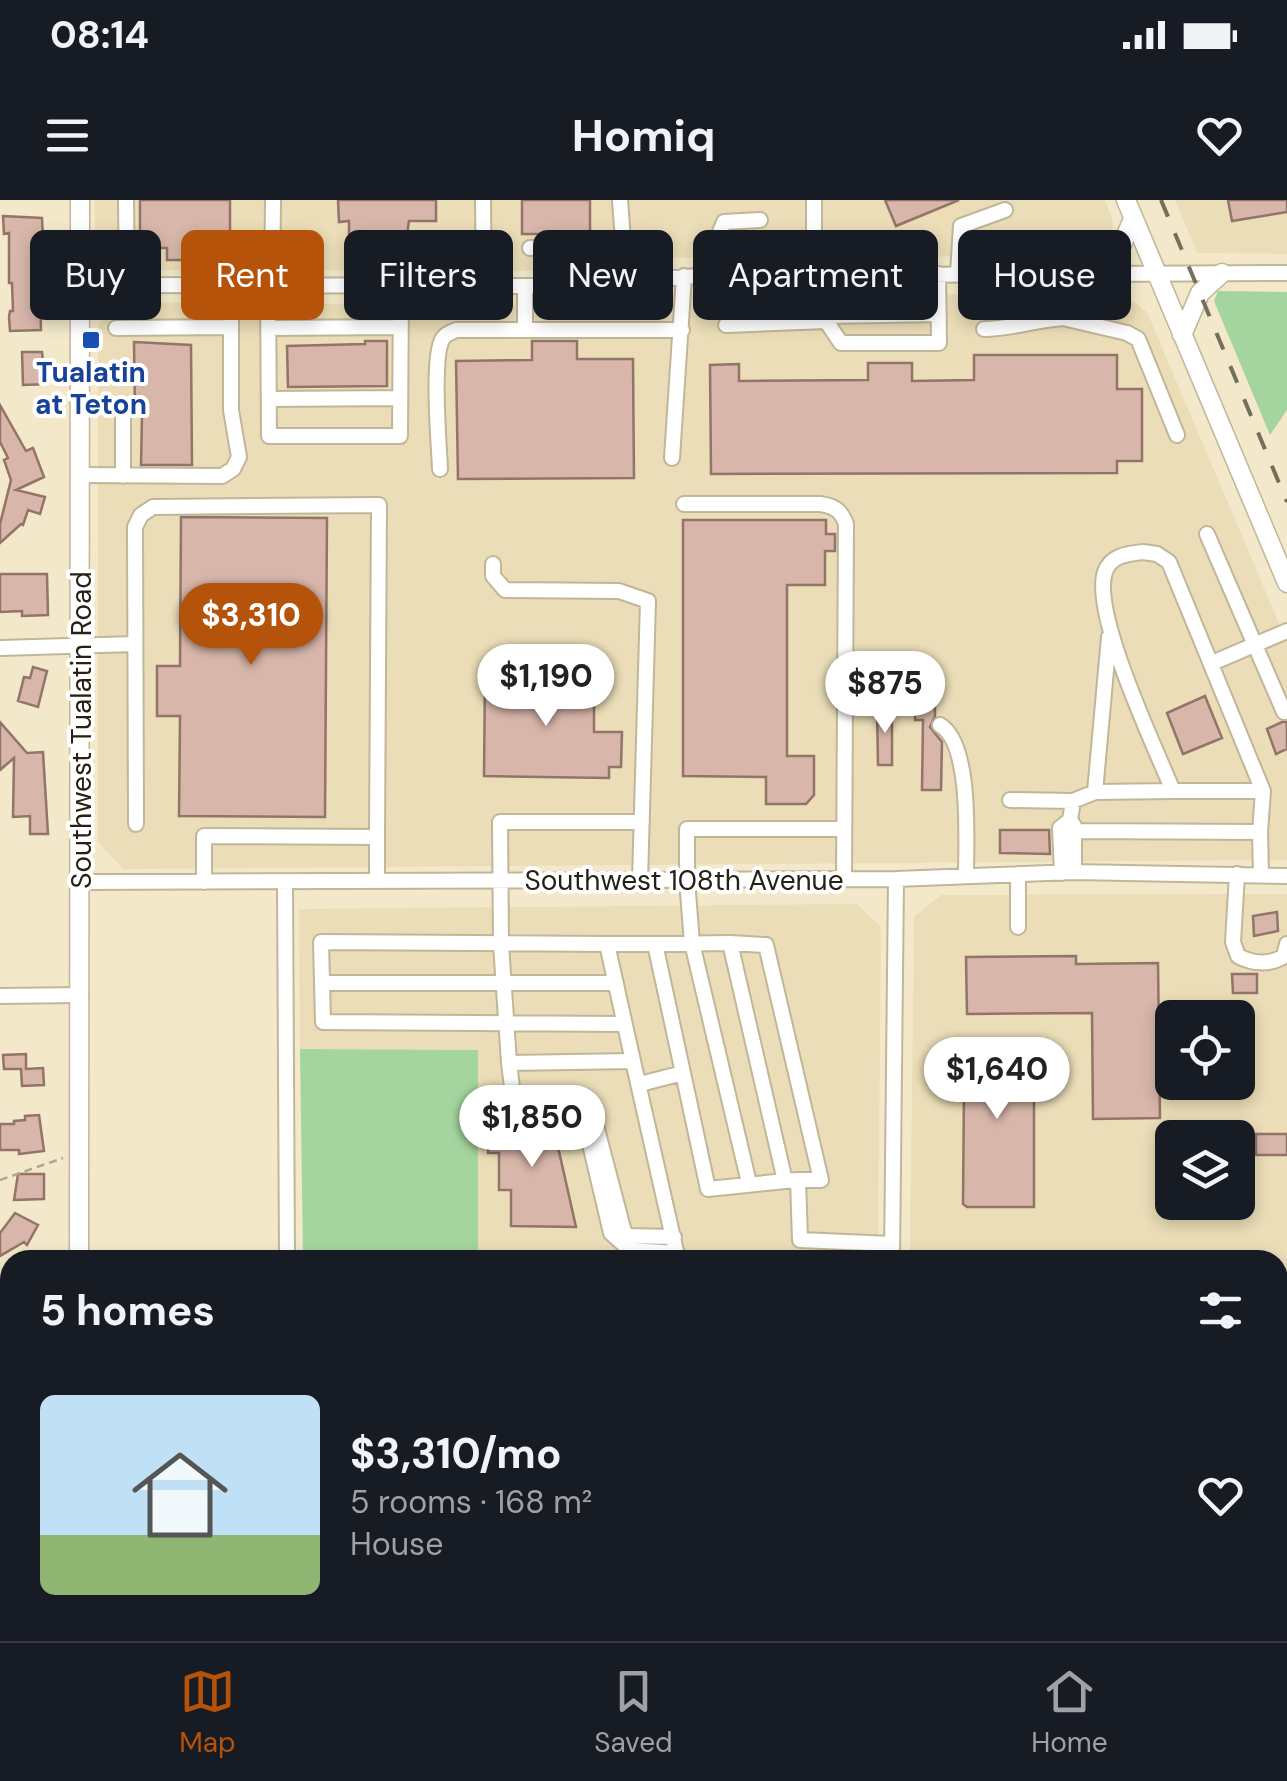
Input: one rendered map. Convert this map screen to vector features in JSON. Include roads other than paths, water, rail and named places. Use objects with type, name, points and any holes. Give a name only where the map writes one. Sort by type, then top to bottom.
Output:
[{"type":"main road","name":"Southwest Tualatin Road","points":[[80,200],[80,230]]},
{"type":"main road","points":[[1126,200],[1287,583]]},
{"type":"main road","points":[[1130,230],[1134,219]]},
{"type":"main road","points":[[1182,335],[1200,292],[1222,273]]},
{"type":"main road","name":"Southwest Tualatin Road","points":[[79,1250],[80,320]]},
{"type":"street","points":[[126,200],[126,230]]},
{"type":"street","points":[[272,230],[273,200]]},
{"type":"street","points":[[484,200],[484,230]]},
{"type":"street","points":[[620,200],[621,230]]},
{"type":"street","points":[[814,200],[816,230]]},
{"type":"street","points":[[961,230],[961,226],[1005,210]]},
{"type":"street","points":[[721,230],[724,222],[760,220]]},
{"type":"street","points":[[1131,273],[1287,273]]},
{"type":"street","points":[[827,320],[840,343],[939,342],[938,274],[958,274]]},
{"type":"street","points":[[672,458],[684,276]]},
{"type":"street","points":[[673,277],[693,276]]},
{"type":"street","points":[[513,286],[533,286]]},
{"type":"street","points":[[525,286],[525,330]]},
{"type":"street","points":[[81,475],[222,476],[233,469],[239,458],[232,410],[231,320]]},
{"type":"street","points":[[268,320],[269,436],[400,436],[400,320]]},
{"type":"street","points":[[726,325],[797,320]]},
{"type":"street","points":[[984,330],[1010,329],[1039,320]]},
{"type":"street","points":[[1071,320],[1138,339],[1177,435]]},
{"type":"street","points":[[116,328],[231,326]]},
{"type":"street","points":[[268,328],[400,326]]},
{"type":"street","points":[[440,469],[437,385],[440,342],[445,334],[456,330],[682,330]]},
{"type":"street","points":[[269,398],[400,398]]},
{"type":"street","points":[[123,418],[123,476]]},
{"type":"street","points":[[684,504],[820,504],[832,506],[842,514],[846,524],[844,879]]},
{"type":"street","points":[[136,824],[135,527],[141,514],[153,508],[378,506],[377,881]]},
{"type":"street","points":[[1207,534],[1284,712]]},
{"type":"street","points":[[1173,791],[1110,631],[1102,600],[1104,573],[1120,555],[1143,552],[1157,554],[1169,562],[1263,791],[1260,875]]},
{"type":"street","points":[[493,564],[493,576],[505,590],[618,591],[648,601],[640,880]]},
{"type":"street","points":[[1212,663],[1287,630]]},
{"type":"street","points":[[1095,792],[1110,631]]},
{"type":"street","points":[[0,648],[136,644]]},
{"type":"street","points":[[940,725],[951,733],[962,768],[966,876]]},
{"type":"street","points":[[1010,800],[1074,800],[1095,792],[1263,791]]},
{"type":"street","points":[[1072,826],[1074,800]]},
{"type":"street","points":[[642,822],[500,822],[501,944],[508,1063],[513,1095],[520,1100],[592,1110],[624,1232],[674,1237]]},
{"type":"street","points":[[749,1183],[692,943],[687,828],[844,829]]},
{"type":"street","points":[[1068,872],[1060,828],[1260,832]]},
{"type":"street","points":[[204,882],[204,836],[377,837]]},
{"type":"street","name":"Southwest 108th Avenue","points":[[81,882],[896,879],[1068,872],[1287,876]]},
{"type":"street","points":[[1018,874],[1018,927]]},
{"type":"street","points":[[1237,874],[1233,942],[1238,956],[1258,963],[1271,962],[1284,956],[1287,944]]},
{"type":"street","points":[[892,1250],[896,879]]},
{"type":"street","points":[[286,882],[286,1250]]},
{"type":"street","points":[[625,1024],[323,1022],[320,942],[730,943],[766,945],[821,1180],[708,1189],[655,944]]},
{"type":"street","points":[[730,943],[791,1181],[800,1240],[877,1250]]},
{"type":"street","points":[[607,944],[677,1250]]},
{"type":"street","points":[[322,983],[616,983]]},
{"type":"street","points":[[0,996],[81,995]]},
{"type":"street","points":[[508,1063],[634,1061]]},
{"type":"street","points":[[640,1084],[683,1073]]},
{"type":"street","points":[[577,1106],[584,1118],[611,1233],[630,1250]]},
{"type":"railway","points":[[1161,200],[1287,502]]},
{"type":"place","name":"Tualatin at Teton","points":[[91,340]]}]
